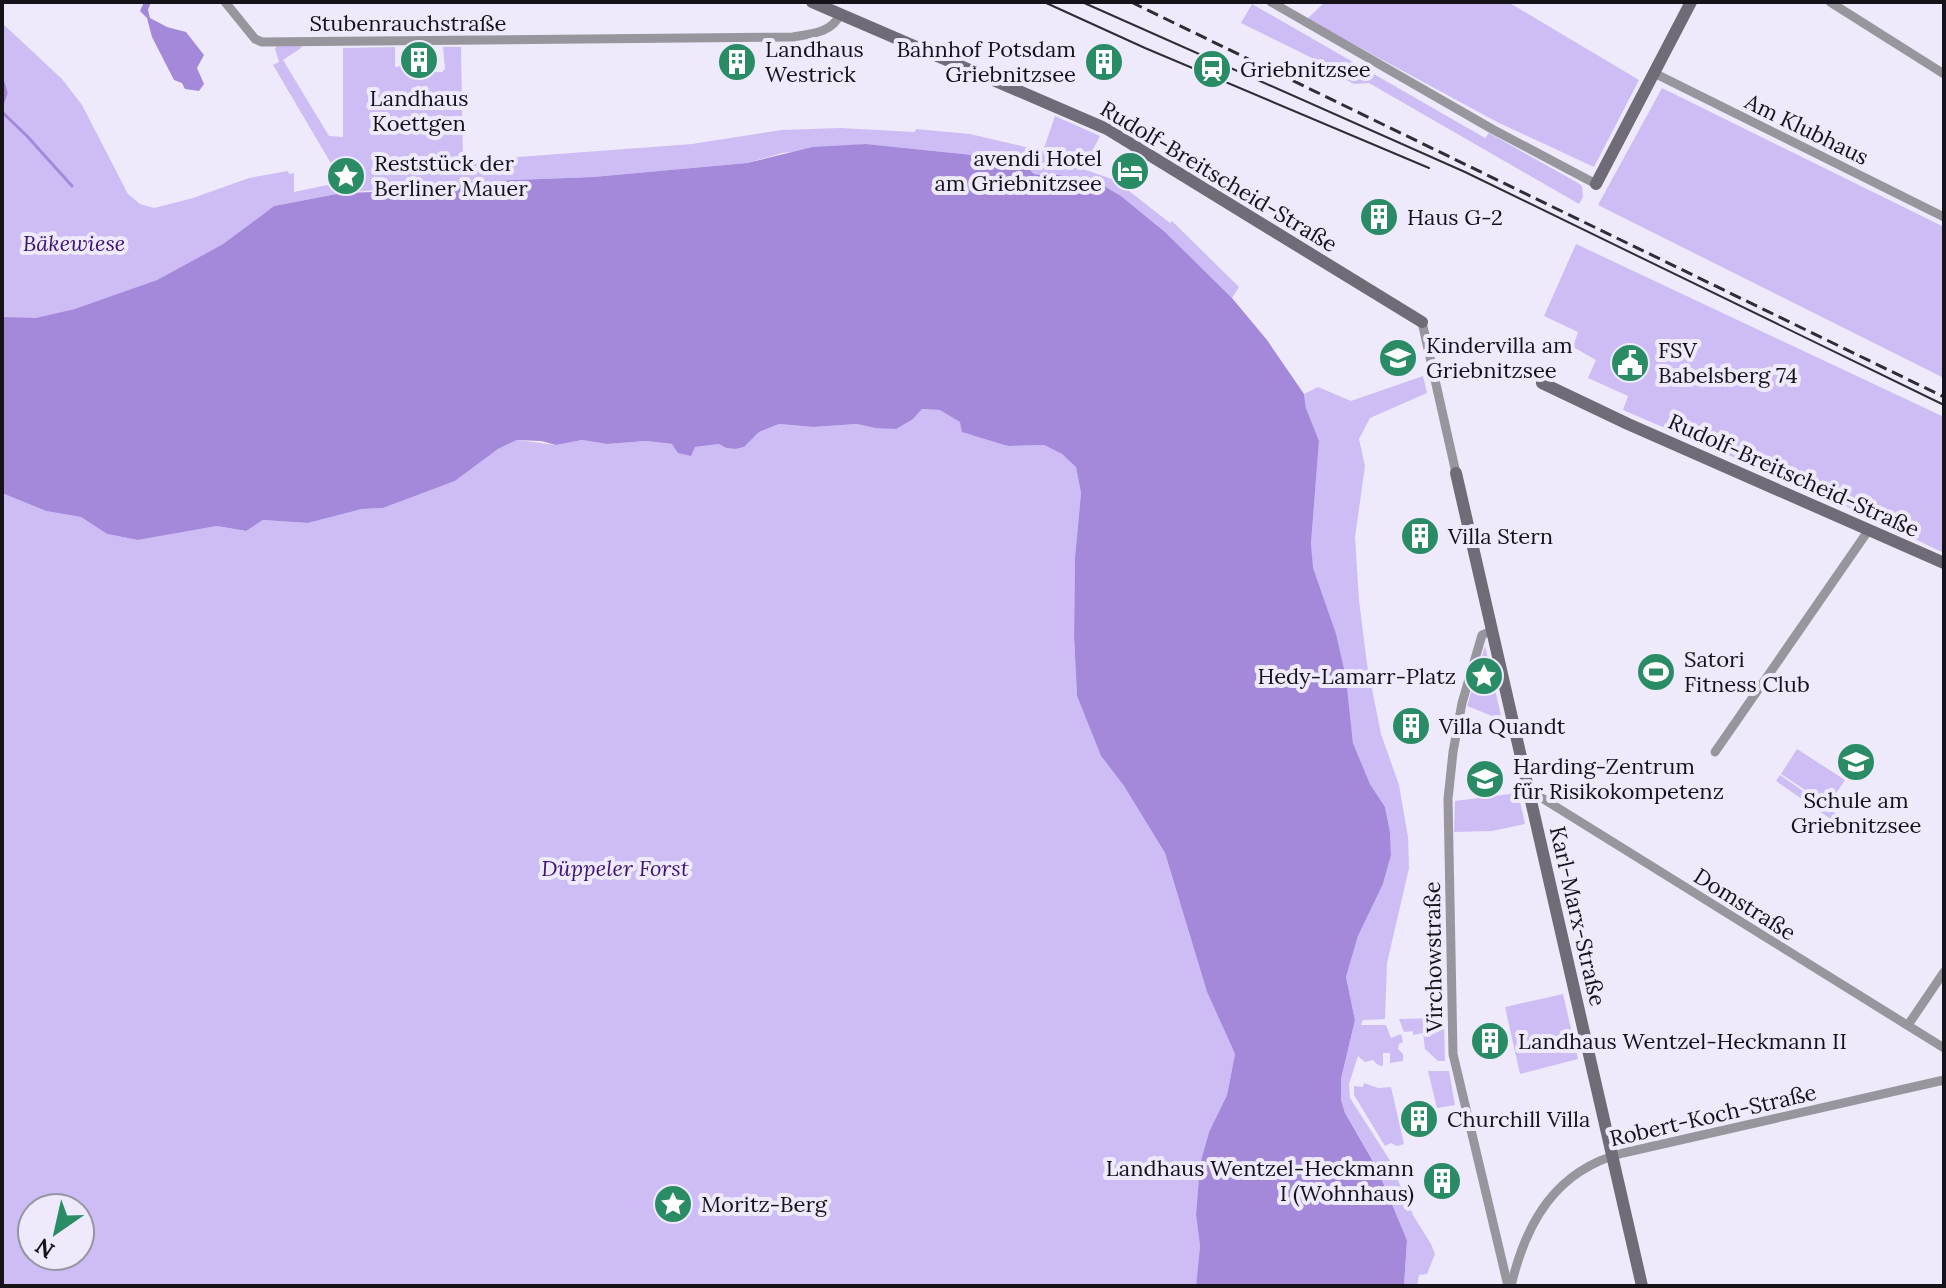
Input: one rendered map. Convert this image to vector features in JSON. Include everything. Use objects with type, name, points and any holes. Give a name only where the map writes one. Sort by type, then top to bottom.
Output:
[{"type":"street","name":"Stubenrauchstraße","points":[[225,2],[255,39],[262,42],[793,37],[826,30],[837,22],[840,14]]},
{"type":"street","name":"Rudolf-Breitscheid-Straße","points":[[812,2],[1107,129],[1422,322]]},
{"type":"street","points":[[1271,2],[1518,144],[1596,184],[1691,2]]},
{"type":"street","points":[[1830,2],[1944,74]]},
{"type":"street","name":"Am Klubhaus","points":[[1654,73],[1944,217]]},
{"type":"street","name":"Karl-Marx-Straße","points":[[1422,322],[1642,1286]]},
{"type":"street","name":"Rudolf-Breitscheid-Straße","points":[[1542,383],[1944,563]]},
{"type":"street","points":[[1715,752],[1868,531]]},
{"type":"street","name":"Virchowstraße","points":[[1491,631],[1482,635],[1465,692],[1450,777],[1447,819],[1453,1054],[1510,1286]]},
{"type":"street","name":"Domstraße","points":[[1528,790],[1944,1048]]},
{"type":"street","points":[[1908,1025],[1944,972]]},
{"type":"street","name":"Robert-Koch-Straße","points":[[1510,1286],[1530,1228],[1543,1208],[1582,1168],[1612,1155],[1944,1080]]},
{"type":"green space","points":[[1325,2],[1508,2],[1639,80],[1594,167],[1497,122],[1307,19]]},
{"type":"green space","points":[[1252,4],[1485,138],[1489,133],[1578,183],[1582,186],[1583,197],[1579,204],[1369,83],[1354,84],[1312,61],[1312,58],[1241,23]]},
{"type":"green space","name":"Bäkewiese","points":[[2,23],[62,79],[82,105],[128,194],[140,204],[154,208],[249,178],[288,171],[289,174],[294,173],[294,192],[342,182],[273,65],[279,62],[275,49],[277,45],[302,45],[283,60],[329,136],[343,137],[343,48],[395,47],[395,67],[414,64],[415,73],[442,72],[445,69],[443,47],[461,47],[463,161],[692,144],[782,130],[840,128],[915,132],[916,129],[970,134],[1043,151],[1055,116],[1100,136],[1083,169],[1115,180],[1170,223],[1172,221],[1239,287],[1232,298],[1165,232],[1101,184],[1054,174],[1046,177],[1034,174],[1026,166],[982,156],[866,144],[782,153],[747,163],[593,177],[486,181],[342,193],[274,206],[223,244],[157,280],[128,291],[97,319],[2,322]]},
{"type":"green space","points":[[1662,88],[1944,227],[1944,378],[1598,205]]},
{"type":"green space","points":[[1576,244],[1944,417],[1944,553],[1833,500],[1623,410],[1628,396],[1588,378],[1596,360],[1573,347],[1578,332],[1544,316]]},
{"type":"green space","points":[[1423,376],[1427,393],[1370,418],[1359,439],[1365,466],[1355,537],[1367,664],[1381,734],[1399,785],[1408,837],[1409,868],[1387,963],[1385,1019],[1363,1020],[1361,1025],[1386,1025],[1391,1038],[1401,1034],[1403,1042],[1398,1049],[1403,1054],[1403,1061],[1390,1063],[1390,1053],[1383,1053],[1383,1066],[1373,1060],[1365,1062],[1358,1056],[1349,1084],[1350,1098],[1389,1159],[1413,1215],[1435,1254],[1427,1274],[1419,1275],[1417,1286],[1404,1286],[1407,1240],[1377,1167],[1345,1113],[1341,1100],[1341,1079],[1355,1020],[1346,977],[1358,936],[1383,884],[1391,855],[1390,832],[1385,807],[1370,784],[1353,743],[1346,678],[1312,568],[1319,441],[1304,394],[1318,387],[1351,401]]},
{"type":"green space","name":"Düppeler Forst","points":[[922,409],[940,410],[1008,446],[1044,445],[1076,466],[1081,493],[1075,557],[1077,696],[1101,756],[1124,786],[1165,853],[1207,992],[1235,1054],[1227,1095],[1209,1132],[1200,1164],[1196,1215],[1200,1246],[1196,1286],[2,1286],[2,493],[46,511],[81,517],[107,534],[138,540],[217,526],[245,531],[263,520],[308,523],[362,509],[383,508],[455,481],[498,449],[517,440],[556,445],[582,440],[607,444],[646,441],[694,447],[719,444],[736,449],[744,447],[759,432],[779,424],[813,427],[857,424],[875,428],[913,419]]},
{"type":"green space","name":"Hedy-Lamarr-Platz","points":[[1485,646],[1502,720],[1467,706]]},
{"type":"green space","points":[[1797,749],[1845,780],[1828,805],[1781,774]]},
{"type":"green space","points":[[1780,775],[1852,825],[1848,831],[1776,781]]},
{"type":"green space","points":[[1518,793],[1525,824],[1492,831],[1454,832],[1455,801]]},
{"type":"green space","points":[[1563,994],[1578,1059],[1520,1074],[1505,1007]]},
{"type":"green space","points":[[1444,1018],[1445,1061],[1438,1061],[1425,1049],[1423,1033],[1413,1035],[1413,1031],[1404,1032],[1399,1019]]},
{"type":"green space","points":[[1428,1071],[1449,1071],[1455,1105],[1437,1108]]},
{"type":"green space","points":[[1364,1083],[1378,1088],[1391,1087],[1404,1144],[1385,1146],[1354,1095],[1354,1086],[1363,1087]]},
{"type":"shaded area","points":[[144,2],[151,2],[148,10],[150,18],[186,32],[204,55],[197,68],[204,84],[199,91],[185,89],[182,83],[174,80],[152,37],[147,18],[140,11]]},
{"type":"shaded area","points":[[866,144],[982,156],[1026,166],[1034,174],[1054,174],[1101,184],[1165,232],[1232,298],[1267,340],[1304,394],[1319,441],[1311,544],[1313,568],[1336,634],[1346,678],[1353,743],[1370,784],[1385,807],[1390,832],[1391,855],[1383,884],[1358,936],[1346,977],[1355,1020],[1341,1079],[1341,1100],[1345,1113],[1377,1168],[1407,1240],[1404,1286],[1196,1286],[1200,1246],[1196,1215],[1200,1164],[1209,1132],[1227,1095],[1235,1054],[1207,992],[1165,853],[1124,786],[1101,756],[1077,696],[1075,557],[1081,493],[1076,467],[1062,454],[1044,445],[1008,446],[962,432],[960,422],[940,410],[922,409],[913,419],[896,429],[857,424],[813,427],[779,424],[759,432],[744,447],[726,448],[719,444],[695,447],[691,456],[678,453],[672,444],[646,441],[607,444],[582,440],[556,445],[517,440],[498,449],[455,481],[383,508],[362,509],[308,523],[263,520],[246,531],[217,526],[138,540],[107,534],[81,517],[46,511],[2,493],[2,317],[36,318],[75,309],[157,280],[223,244],[274,206],[411,184],[593,177],[747,163],[813,147]]},
{"type":"waterway","points":[[2,79],[6,93],[2,105]]},
{"type":"waterway","points":[[2,112],[72,186]]},
{"type":"tram line","points":[[1044,2],[1429,168]]},
{"type":"tram line","points":[[1082,2],[1465,172],[1944,405]]},
{"type":"railway","points":[[1131,2],[1944,397]]},
{"type":"place","name":"Landhaus Koettgen","points":[[419,60]]},
{"type":"place","name":"Landhaus Westrick","points":[[737,62]]},
{"type":"place","name":"Bahnhof Potsdam Griebnitzsee","points":[[1104,62]]},
{"type":"place","name":"Griebnitzsee","points":[[1212,69]]},
{"type":"place","name":"avendi Hotel am Griebnitzsee","points":[[1130,171]]},
{"type":"place","name":"Reststück der Berliner Mauer","points":[[346,176]]},
{"type":"place","name":"Haus G-2","points":[[1379,217]]},
{"type":"place","name":"Kindervilla am Griebnitzsee","points":[[1398,358]]},
{"type":"place","name":"FSV Babelsberg 74","points":[[1630,363]]},
{"type":"place","name":"Villa Stern","points":[[1420,536]]},
{"type":"place","name":"Satori Fitness Club","points":[[1656,672]]},
{"type":"place","name":"Hedy-Lamarr-Platz","points":[[1484,676]]},
{"type":"place","name":"Villa Quandt","points":[[1411,726]]},
{"type":"place","name":"Schule am Griebnitzsee","points":[[1856,762]]},
{"type":"place","name":"Harding-Zentrum für Risikokompetenz","points":[[1485,779]]},
{"type":"place","name":"Landhaus Wentzel-Heckmann II","points":[[1490,1041]]},
{"type":"place","name":"Churchill Villa","points":[[1419,1119]]},
{"type":"place","name":"Landhaus Wentzel-Heckmann I (Wohnhaus)","points":[[1442,1181]]},
{"type":"place","name":"Moritz-Berg","points":[[673,1204]]}]
